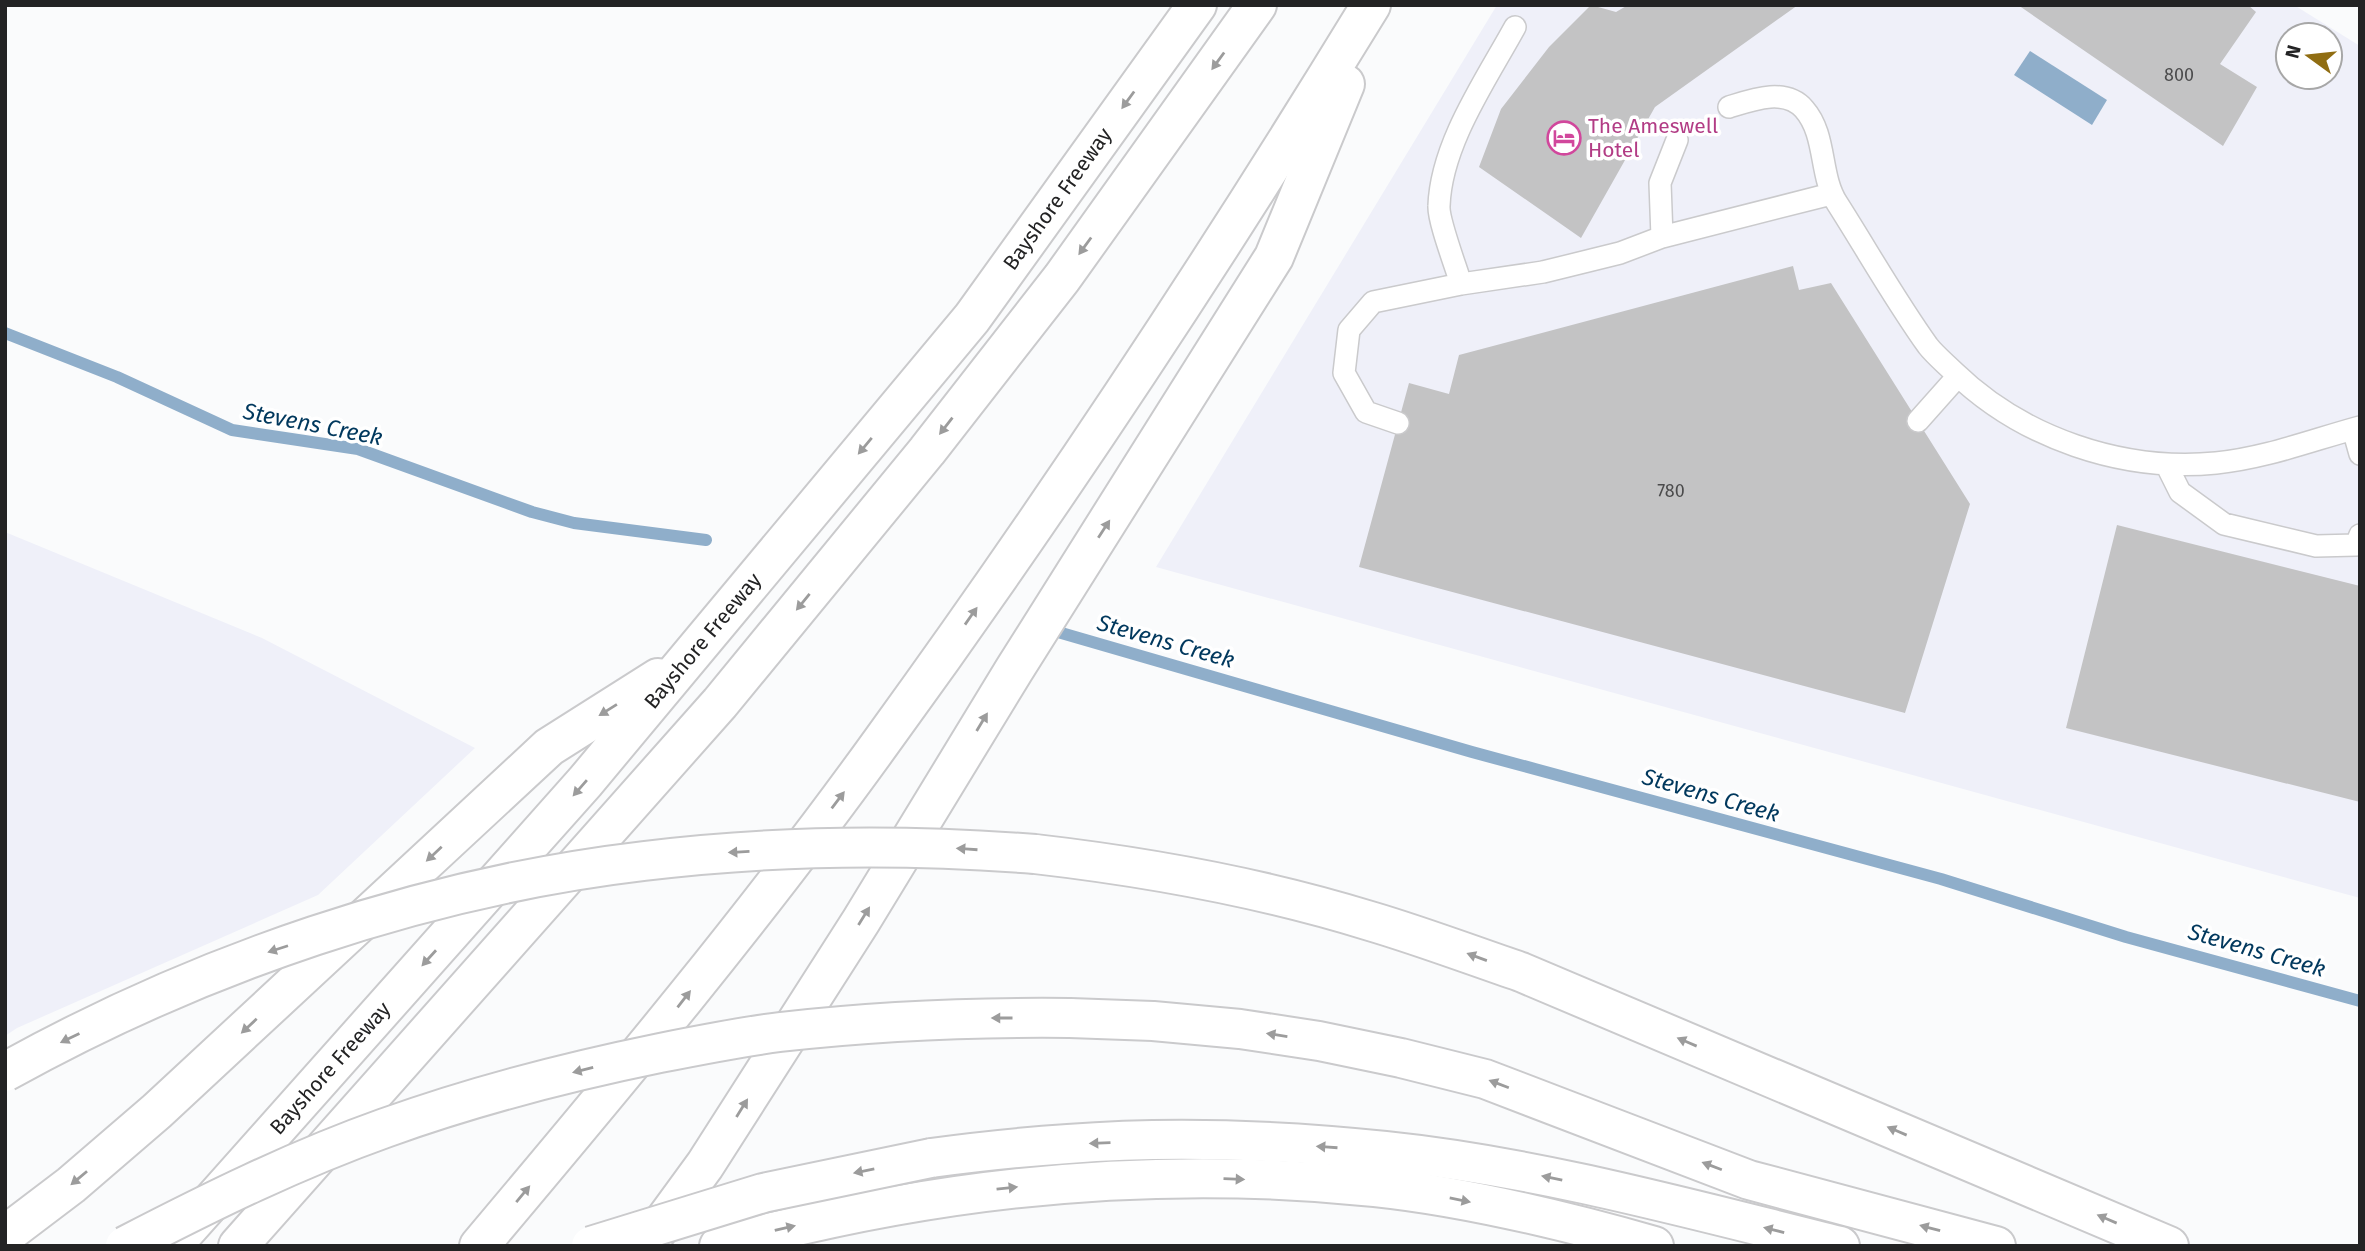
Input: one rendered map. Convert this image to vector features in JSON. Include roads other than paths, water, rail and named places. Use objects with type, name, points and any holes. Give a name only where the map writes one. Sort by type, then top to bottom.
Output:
[{"type":"highway","name":"Bayshore Freeway","points":[[172,1246],[585,782],[972,318],[1197,5]]},
{"type":"highway","points":[[238,1246],[720,703],[919,461],[1062,278],[1257,5]]},
{"type":"highway","points":[[479,1246],[658,1032],[880,744],[997,580],[1190,295],[1371,5]]},
{"type":"highway","points":[[645,1246],[705,1166],[1274,257],[1377,5]]},
{"type":"highway","points":[[5,1235],[71,1185],[158,1111],[549,747],[687,660]]},
{"type":"highway","points":[[5,1072],[185,984],[258,956],[413,907],[488,888],[642,861],[722,853],[878,846],[1035,854],[1122,864],[1217,883],[1332,910],[1442,944],[1521,972],[2169,1246]]},
{"type":"highway","points":[[125,1246],[254,1181],[385,1128],[485,1096],[615,1062],[778,1032],[850,1025],[928,1020],[1070,1018],[1153,1021],[1240,1029],[1319,1041],[1425,1064],[1485,1079],[1749,1180],[1996,1246]]},
{"type":"highway","points":[[592,1246],[763,1193],[931,1158],[1070,1144],[1220,1141],[1384,1151],[1460,1161],[1546,1177],[1840,1246]]},
{"type":"highway","points":[[719,1246],[850,1213],[939,1197],[1007,1188],[1141,1179],[1212,1178],[1375,1187],[1451,1198],[1536,1215],[1654,1246]]},
{"type":"lane","points":[[1461,284],[1438,208],[1444,174],[1459,131],[1515,27]]},
{"type":"lane","points":[[1729,107],[1765,96],[1786,99],[1803,107],[1821,146],[1831,194],[1930,348],[1982,398],[2019,422],[2081,447],[2125,460],[2167,466],[2217,463],[2274,454],[2356,428],[2360,454]]},
{"type":"lane","points":[[1662,237],[1660,183],[1677,140]]},
{"type":"lane","points":[[1398,423],[1366,412],[1344,373],[1349,330],[1373,302],[1461,284],[1543,272],[1620,253],[1662,237],[1831,194]]},
{"type":"lane","points":[[1918,421],[1958,376]]},
{"type":"lane","points":[[2167,466],[2180,492],[2224,524],[2316,546],[2356,545],[2360,535]]},
{"type":"water","points":[[2030,51],[2107,100],[2092,125],[2014,75]]},
{"type":"waterway","name":"Stevens Creek","points":[[5,333],[117,377],[232,430],[358,449],[532,512],[574,523],[706,540]]},
{"type":"waterway","name":"Stevens Creek","points":[[1051,630],[1472,752],[1941,879],[2126,937],[2360,1001]]},
{"type":"place","name":"The Ameswell Hotel","points":[[1564,138]]}]
